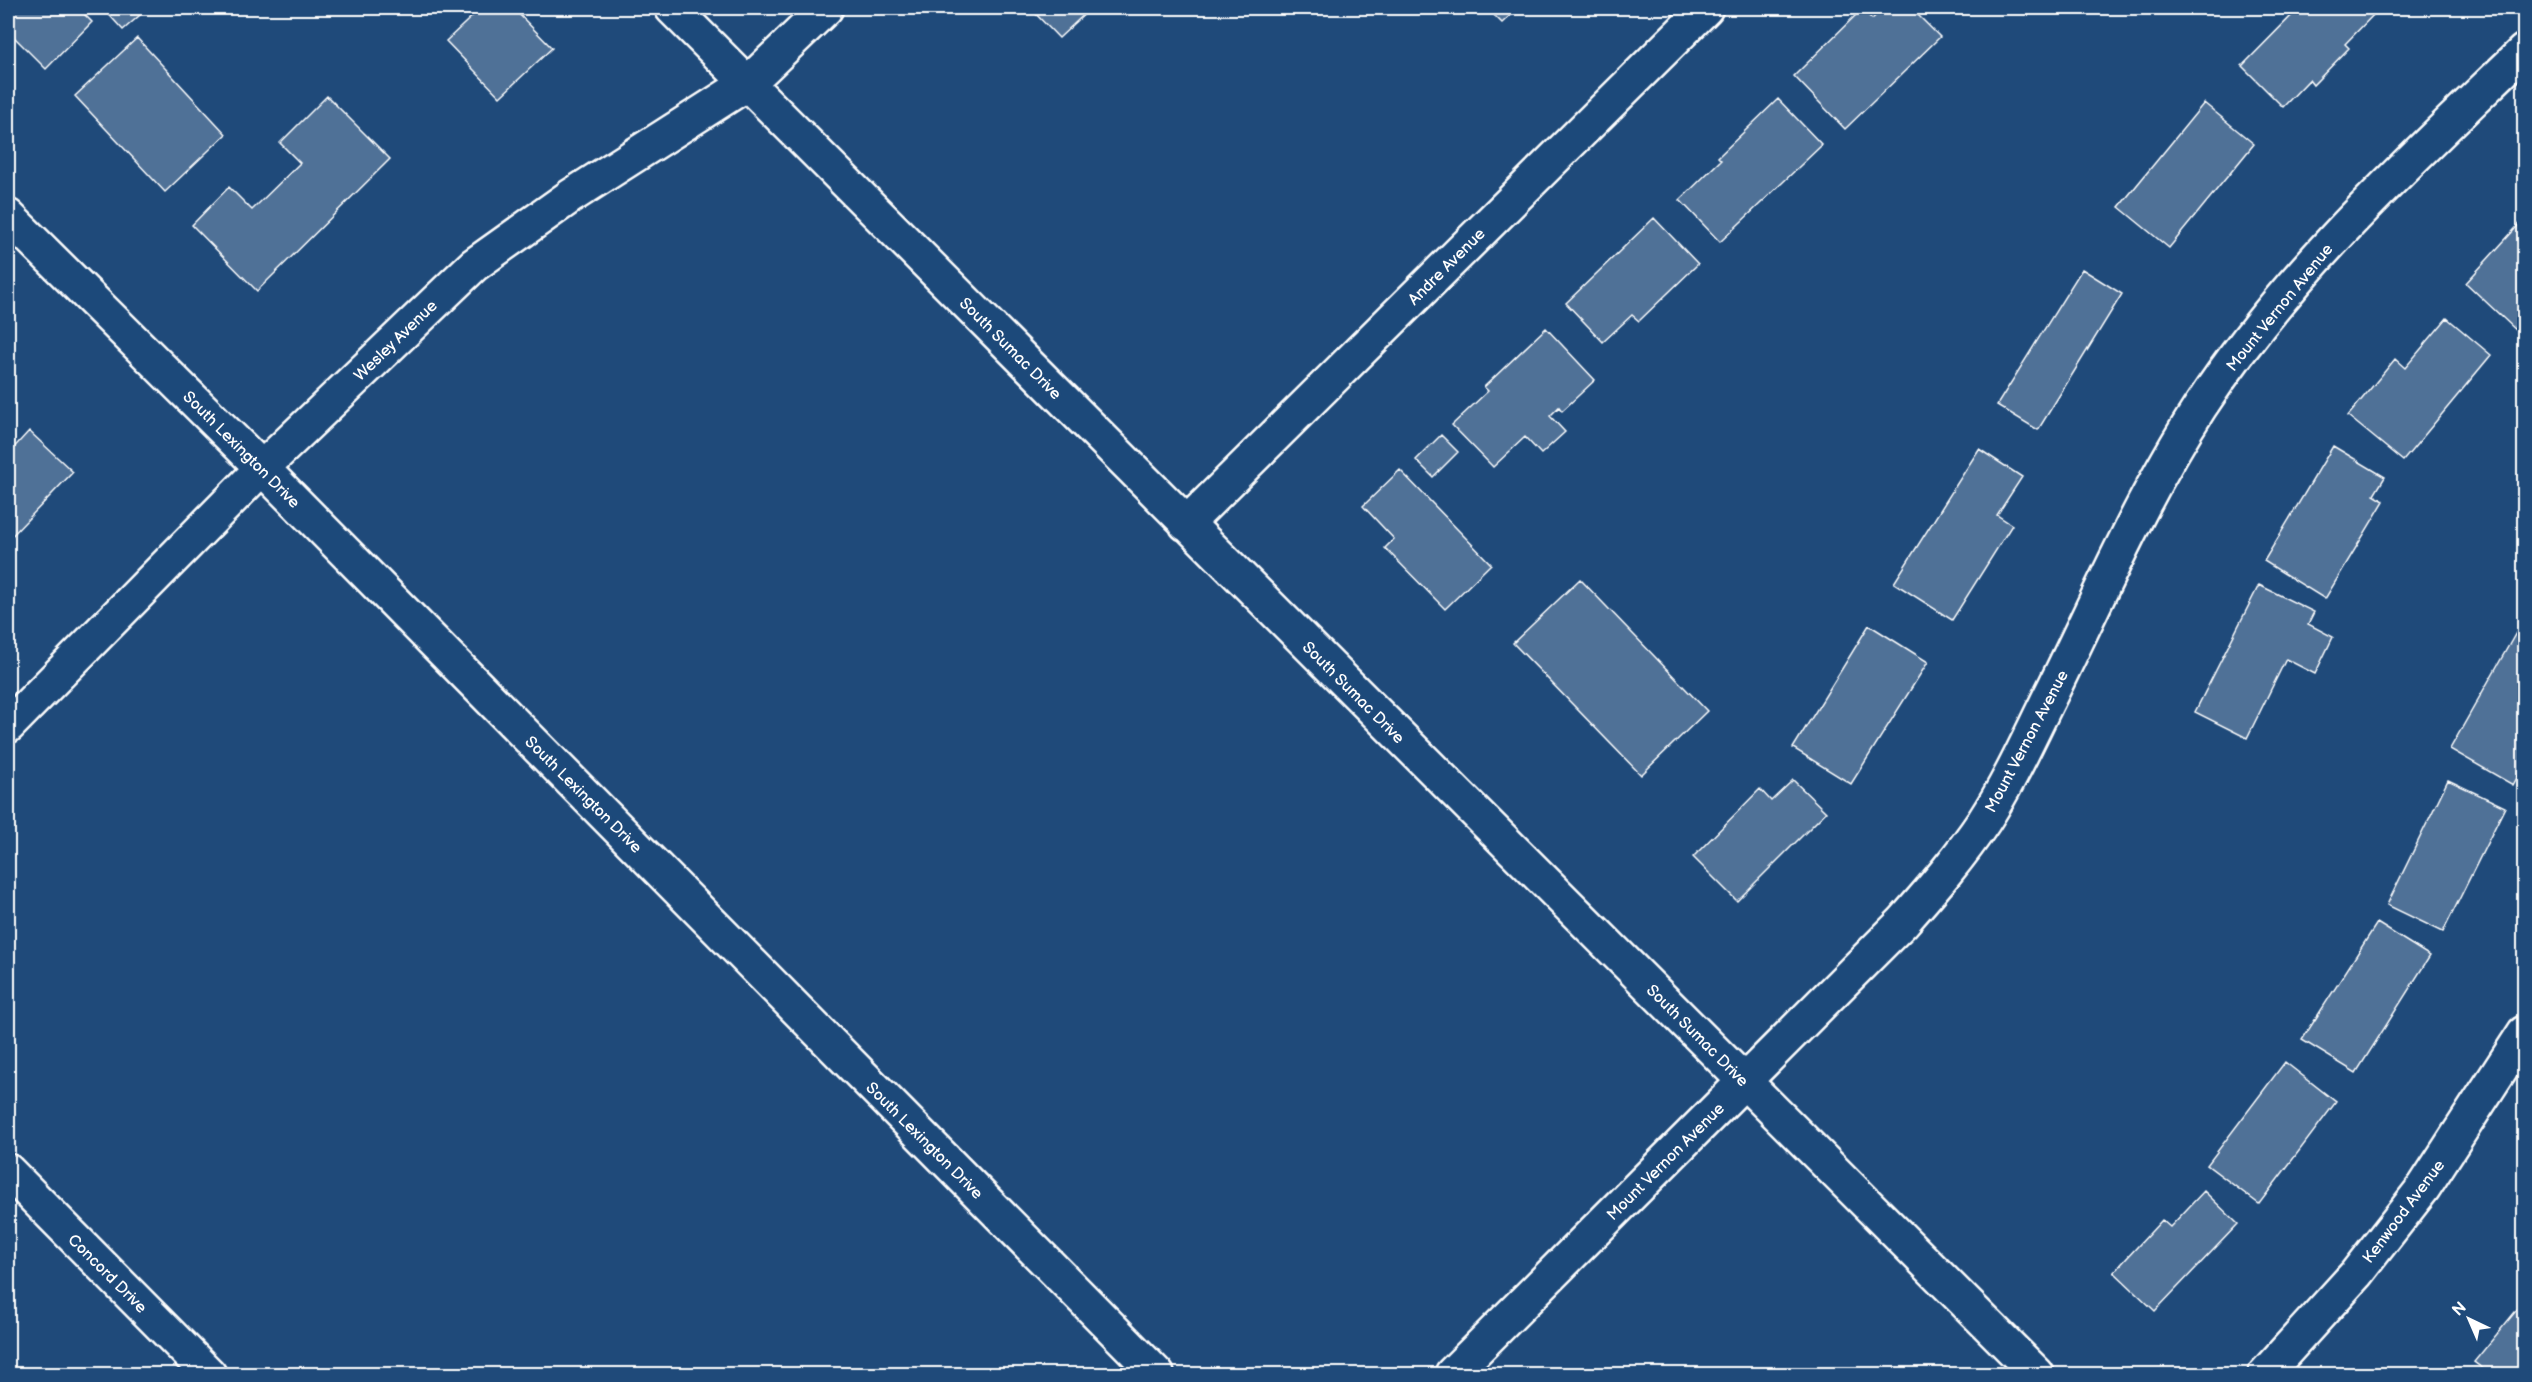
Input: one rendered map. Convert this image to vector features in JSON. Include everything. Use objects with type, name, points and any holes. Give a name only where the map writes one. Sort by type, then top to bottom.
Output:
[{"type":"street","name":"South Sumac Drive","points":[[672,8],[2037,1374]]},
{"type":"street","name":"Wesley Avenue","points":[[8,726],[262,468],[474,265],[571,196],[748,83],[826,8]]},
{"type":"street","name":"Andre Avenue","points":[[1186,524],[1706,8]]},
{"type":"street","name":"Mount Vernon Avenue","points":[[1452,1374],[1903,922],[1951,868],[1984,820],[2014,770],[2147,499],[2200,407],[2260,324],[2358,213],[2524,51]]},
{"type":"street","name":"South Lexington Drive","points":[[8,216],[262,468],[1157,1374]]},
{"type":"street","name":"Kenwood Avenue","points":[[2265,1374],[2356,1274],[2424,1187],[2524,1033]]},
{"type":"street","name":"Concord Drive","points":[[8,1170],[209,1374]]},
{"type":"building","points":[[8,8],[78,8],[92,22],[46,69],[8,31]]},
{"type":"building","points":[[103,8],[148,8],[123,30]]},
{"type":"building","points":[[481,8],[513,8],[552,48],[500,97],[446,41]]},
{"type":"building","points":[[1030,8],[1091,8],[1059,38]]},
{"type":"building","points":[[1487,8],[1518,8],[1502,23]]},
{"type":"building","points":[[1884,8],[1911,8],[1940,37],[1845,129],[1794,76],[1862,9],[1872,19]]},
{"type":"building","points":[[2299,8],[2379,9],[2345,44],[2349,48],[2313,85],[2309,80],[2283,107],[2242,66]]},
{"type":"building","points":[[137,38],[226,134],[165,192],[75,96]]},
{"type":"building","points":[[327,96],[390,159],[257,291],[192,225],[229,187],[252,210],[300,163],[280,143]]},
{"type":"building","points":[[1778,99],[1822,145],[1720,242],[1680,200],[1721,160],[1718,157]]},
{"type":"building","points":[[2204,103],[2254,144],[2169,248],[2119,207]]},
{"type":"building","points":[[1654,218],[1698,264],[1639,321],[1632,315],[1603,342],[1566,303]]},
{"type":"building","points":[[2524,219],[2524,327],[2519,333],[2466,283]]},
{"type":"building","points":[[2082,269],[2122,294],[2038,430],[1997,405]]},
{"type":"building","points":[[2447,318],[2491,355],[2403,461],[2348,416],[2395,359],[2405,368]]},
{"type":"building","points":[[1546,328],[1595,380],[1562,411],[1559,407],[1550,416],[1565,432],[1541,454],[1525,437],[1493,467],[1452,425],[1488,391],[1484,387]]},
{"type":"building","points":[[29,431],[73,472],[8,540],[8,454]]},
{"type":"building","points":[[1441,435],[1458,452],[1433,477],[1416,460]]},
{"type":"building","points":[[2333,446],[2385,477],[2374,495],[2384,501],[2325,599],[2264,561]]},
{"type":"building","points":[[1979,449],[2022,477],[1997,515],[2012,525],[1952,620],[1894,583]]},
{"type":"building","points":[[1400,470],[1491,564],[1445,609],[1385,548],[1394,539],[1363,506]]},
{"type":"building","points":[[1580,579],[1707,711],[1641,775],[1513,643]]},
{"type":"building","points":[[2259,585],[2314,612],[2308,624],[2333,637],[2315,674],[2286,659],[2247,738],[2195,712]]},
{"type":"building","points":[[1869,625],[1928,662],[1851,784],[1793,748]]},
{"type":"building","points":[[2517,631],[2524,636],[2524,765],[2513,785],[2450,749]]},
{"type":"building","points":[[1793,780],[1826,812],[1737,901],[1693,857],[1760,789],[1771,801]]},
{"type":"building","points":[[2448,780],[2505,807],[2443,932],[2387,905]]},
{"type":"building","points":[[2377,923],[2430,956],[2356,1073],[2302,1040]]},
{"type":"building","points":[[2285,1062],[2336,1102],[2259,1204],[2207,1165]]},
{"type":"building","points":[[2204,1191],[2238,1224],[2155,1311],[2114,1272],[2162,1220],[2170,1227]]},
{"type":"building","points":[[2524,1301],[2524,1374],[2490,1374],[2474,1362]]}]
